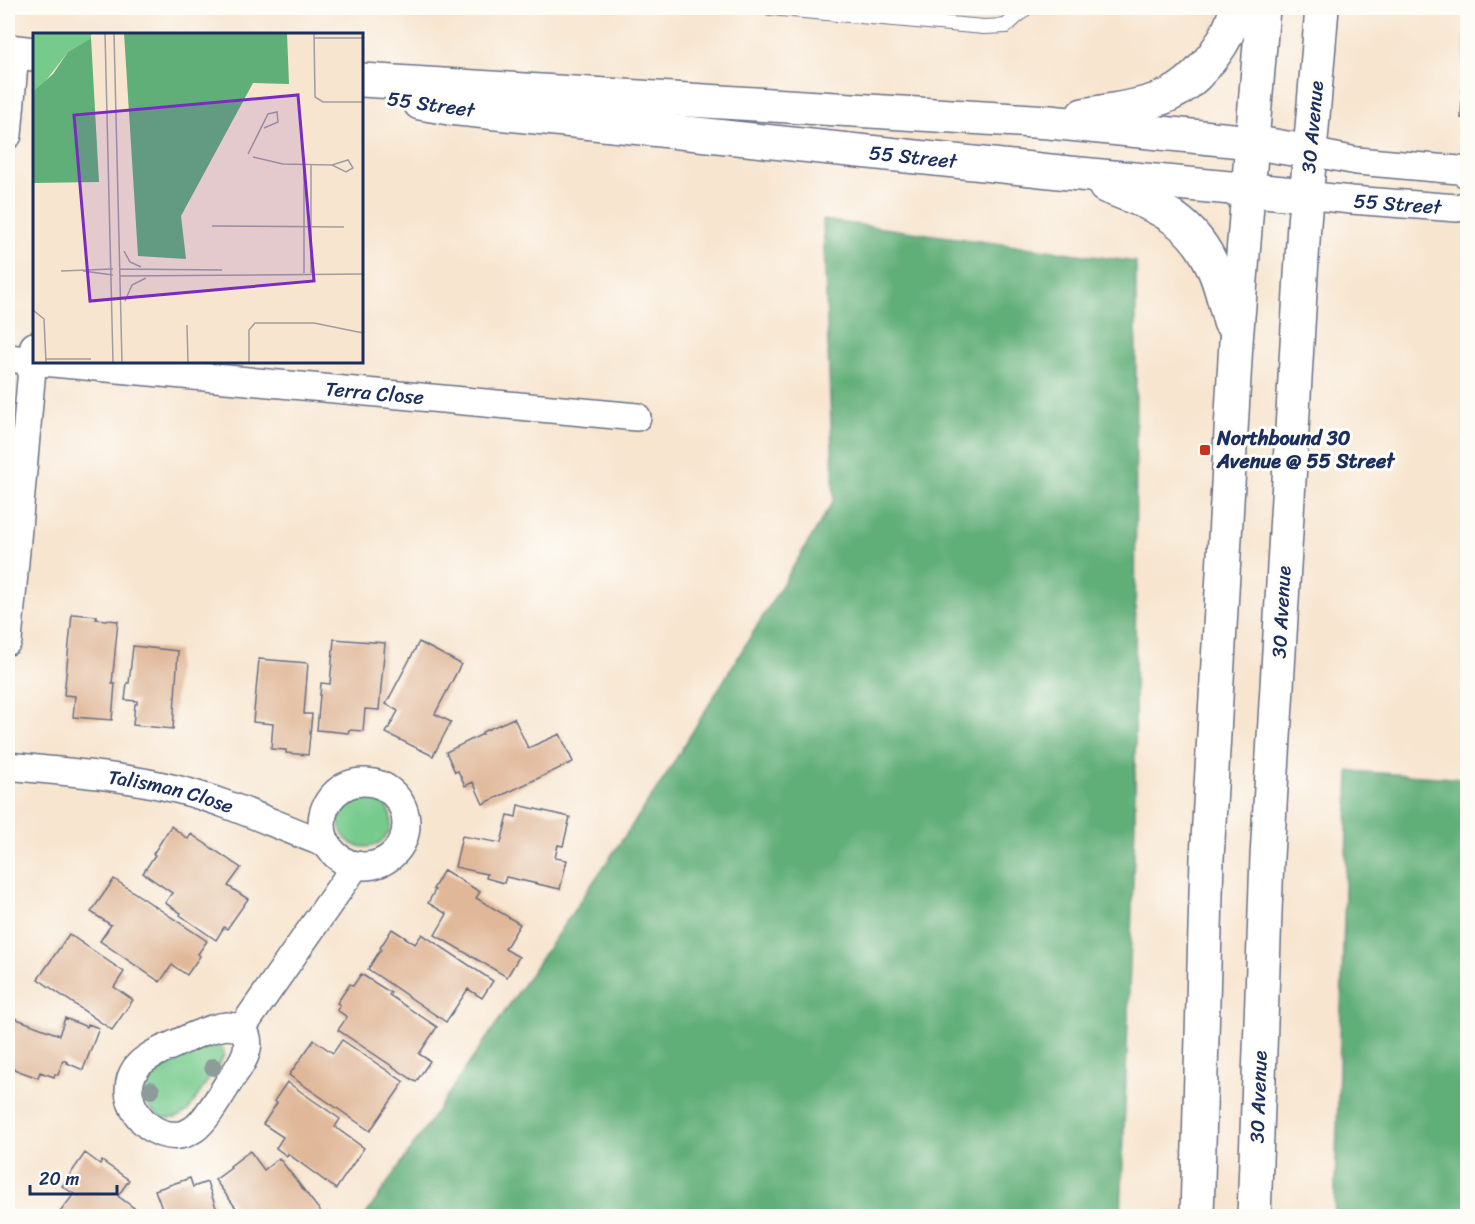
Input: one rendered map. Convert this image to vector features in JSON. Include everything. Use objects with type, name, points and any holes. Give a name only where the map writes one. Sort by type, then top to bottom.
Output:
[{"type":"main road","points":[[1049,122],[1149,102],[1171,94],[1208,62],[1231,26],[1236,8]]},
{"type":"main road","points":[[1197,1216],[1207,858],[1236,342],[1263,8]]},
{"type":"main road","name":"30 Avenue","points":[[1254,1216],[1267,857],[1306,195],[1322,8]]},
{"type":"main road","name":"55 Street","points":[[363,80],[1049,122],[1252,142],[1310,152]]},
{"type":"main road","name":"55 Street","points":[[363,94],[449,108],[1069,173],[1306,195]]},
{"type":"main road","points":[[1069,173],[1139,199],[1173,216],[1189,230],[1202,246],[1217,276],[1236,342]]},
{"type":"street","points":[[8,135],[19,52]]},
{"type":"street","name":"55 Street","points":[[1310,152],[1357,161],[1459,170],[1467,175]]},
{"type":"street","name":"55 Street","points":[[1306,195],[1457,208],[1467,205]]},
{"type":"street","points":[[8,641],[30,357]]},
{"type":"street","name":"Terra Close","points":[[91,363],[637,417]]},
{"type":"street","name":"Talisman Close","points":[[8,766],[132,780],[177,789],[262,818],[327,844]]},
{"type":"street","points":[[363,782],[377,783],[399,800],[405,813],[406,828],[403,841],[395,853],[383,861],[370,866],[356,865],[344,861],[327,844],[323,831],[323,816],[327,803],[336,792],[349,785],[363,782]]},
{"type":"street","points":[[242,1028],[356,865]]},
{"type":"street","points":[[227,1026],[242,1028],[249,1041],[245,1057],[203,1121],[195,1128],[179,1135],[167,1134],[144,1124],[131,1103],[129,1090],[136,1068],[144,1060],[206,1030],[227,1026]]},
{"type":"lane","points":[[770,8],[984,27],[1006,26],[1026,8]]},
{"type":"green space","points":[[823,220],[1136,262],[1135,824],[1121,1216],[365,1216],[663,780],[834,500]]},
{"type":"green space","points":[[1349,771],[1467,779],[1467,1216],[1334,1216]]},
{"type":"green space","points":[[365,795],[375,797],[383,803],[389,811],[391,821],[389,831],[383,839],[375,845],[365,847],[355,845],[347,839],[341,831],[339,821],[341,811],[347,803],[355,797]]},
{"type":"green space","points":[[208,1042],[220,1045],[224,1056],[188,1111],[175,1118],[160,1116],[154,1112],[149,1107],[144,1093],[145,1086],[152,1075]]},
{"type":"building","points":[[1465,34],[1468,34],[1468,119],[1461,118]]},
{"type":"building","points":[[72,614],[118,621],[112,684],[115,684],[112,720],[73,717],[75,696],[64,695]]},
{"type":"building","points":[[334,639],[385,643],[379,710],[365,709],[363,731],[349,730],[348,733],[317,730],[321,683],[330,684]]},
{"type":"building","points":[[419,642],[461,664],[435,714],[451,722],[433,756],[386,733],[398,711],[386,704]]},
{"type":"building","points":[[133,646],[178,651],[173,729],[133,725],[137,701],[125,700]]},
{"type":"building","points":[[259,659],[308,663],[304,714],[312,714],[308,755],[271,749],[273,724],[253,722]]},
{"type":"building","points":[[514,718],[528,748],[560,734],[573,762],[483,804],[473,782],[465,786],[458,771],[455,772],[446,752]]},
{"type":"building","points":[[518,805],[570,817],[563,846],[558,845],[555,858],[567,860],[560,889],[506,877],[504,883],[486,878],[487,874],[455,867],[462,836],[501,843],[508,815],[516,817]]},
{"type":"building","points":[[171,826],[188,839],[191,834],[241,868],[228,886],[248,899],[227,929],[224,927],[216,940],[165,903],[172,893],[143,873]]},
{"type":"building","points":[[444,870],[480,892],[476,898],[520,924],[505,949],[519,957],[507,977],[435,935],[447,914],[428,903]]},
{"type":"building","points":[[114,879],[207,941],[187,975],[172,965],[160,982],[100,941],[111,925],[91,912]]},
{"type":"building","points":[[392,929],[415,944],[422,934],[493,981],[482,998],[468,989],[446,1022],[368,969]]},
{"type":"building","points":[[69,934],[124,972],[114,987],[133,1000],[112,1030],[38,979]]},
{"type":"building","points":[[361,974],[437,1027],[419,1054],[430,1061],[416,1082],[338,1030],[347,1017],[337,1010],[340,1005],[337,1003],[350,984],[353,986]]},
{"type":"building","points":[[9,1016],[59,1035],[65,1018],[87,1027],[88,1024],[99,1028],[83,1070],[63,1060],[58,1075],[55,1074],[54,1077],[40,1072],[38,1078],[8,1067]]},
{"type":"building","points":[[314,1040],[333,1053],[342,1040],[404,1082],[370,1131],[289,1075]]},
{"type":"building","points":[[287,1082],[340,1119],[335,1127],[364,1148],[336,1189],[288,1154],[287,1156],[276,1148],[283,1137],[263,1124],[277,1103],[274,1101]]},
{"type":"building","points":[[250,1151],[264,1170],[279,1158],[324,1216],[242,1216],[215,1180]]},
{"type":"building","points":[[85,1153],[100,1164],[102,1161],[129,1180],[118,1196],[134,1208],[128,1216],[57,1216],[74,1194],[62,1186]]},
{"type":"building","points":[[190,1178],[193,1187],[207,1182],[219,1216],[150,1216],[164,1214],[155,1190]]},
{"type":"place","name":"Northbound 30 Avenue @ 55 Street","points":[[1205,450]]}]
